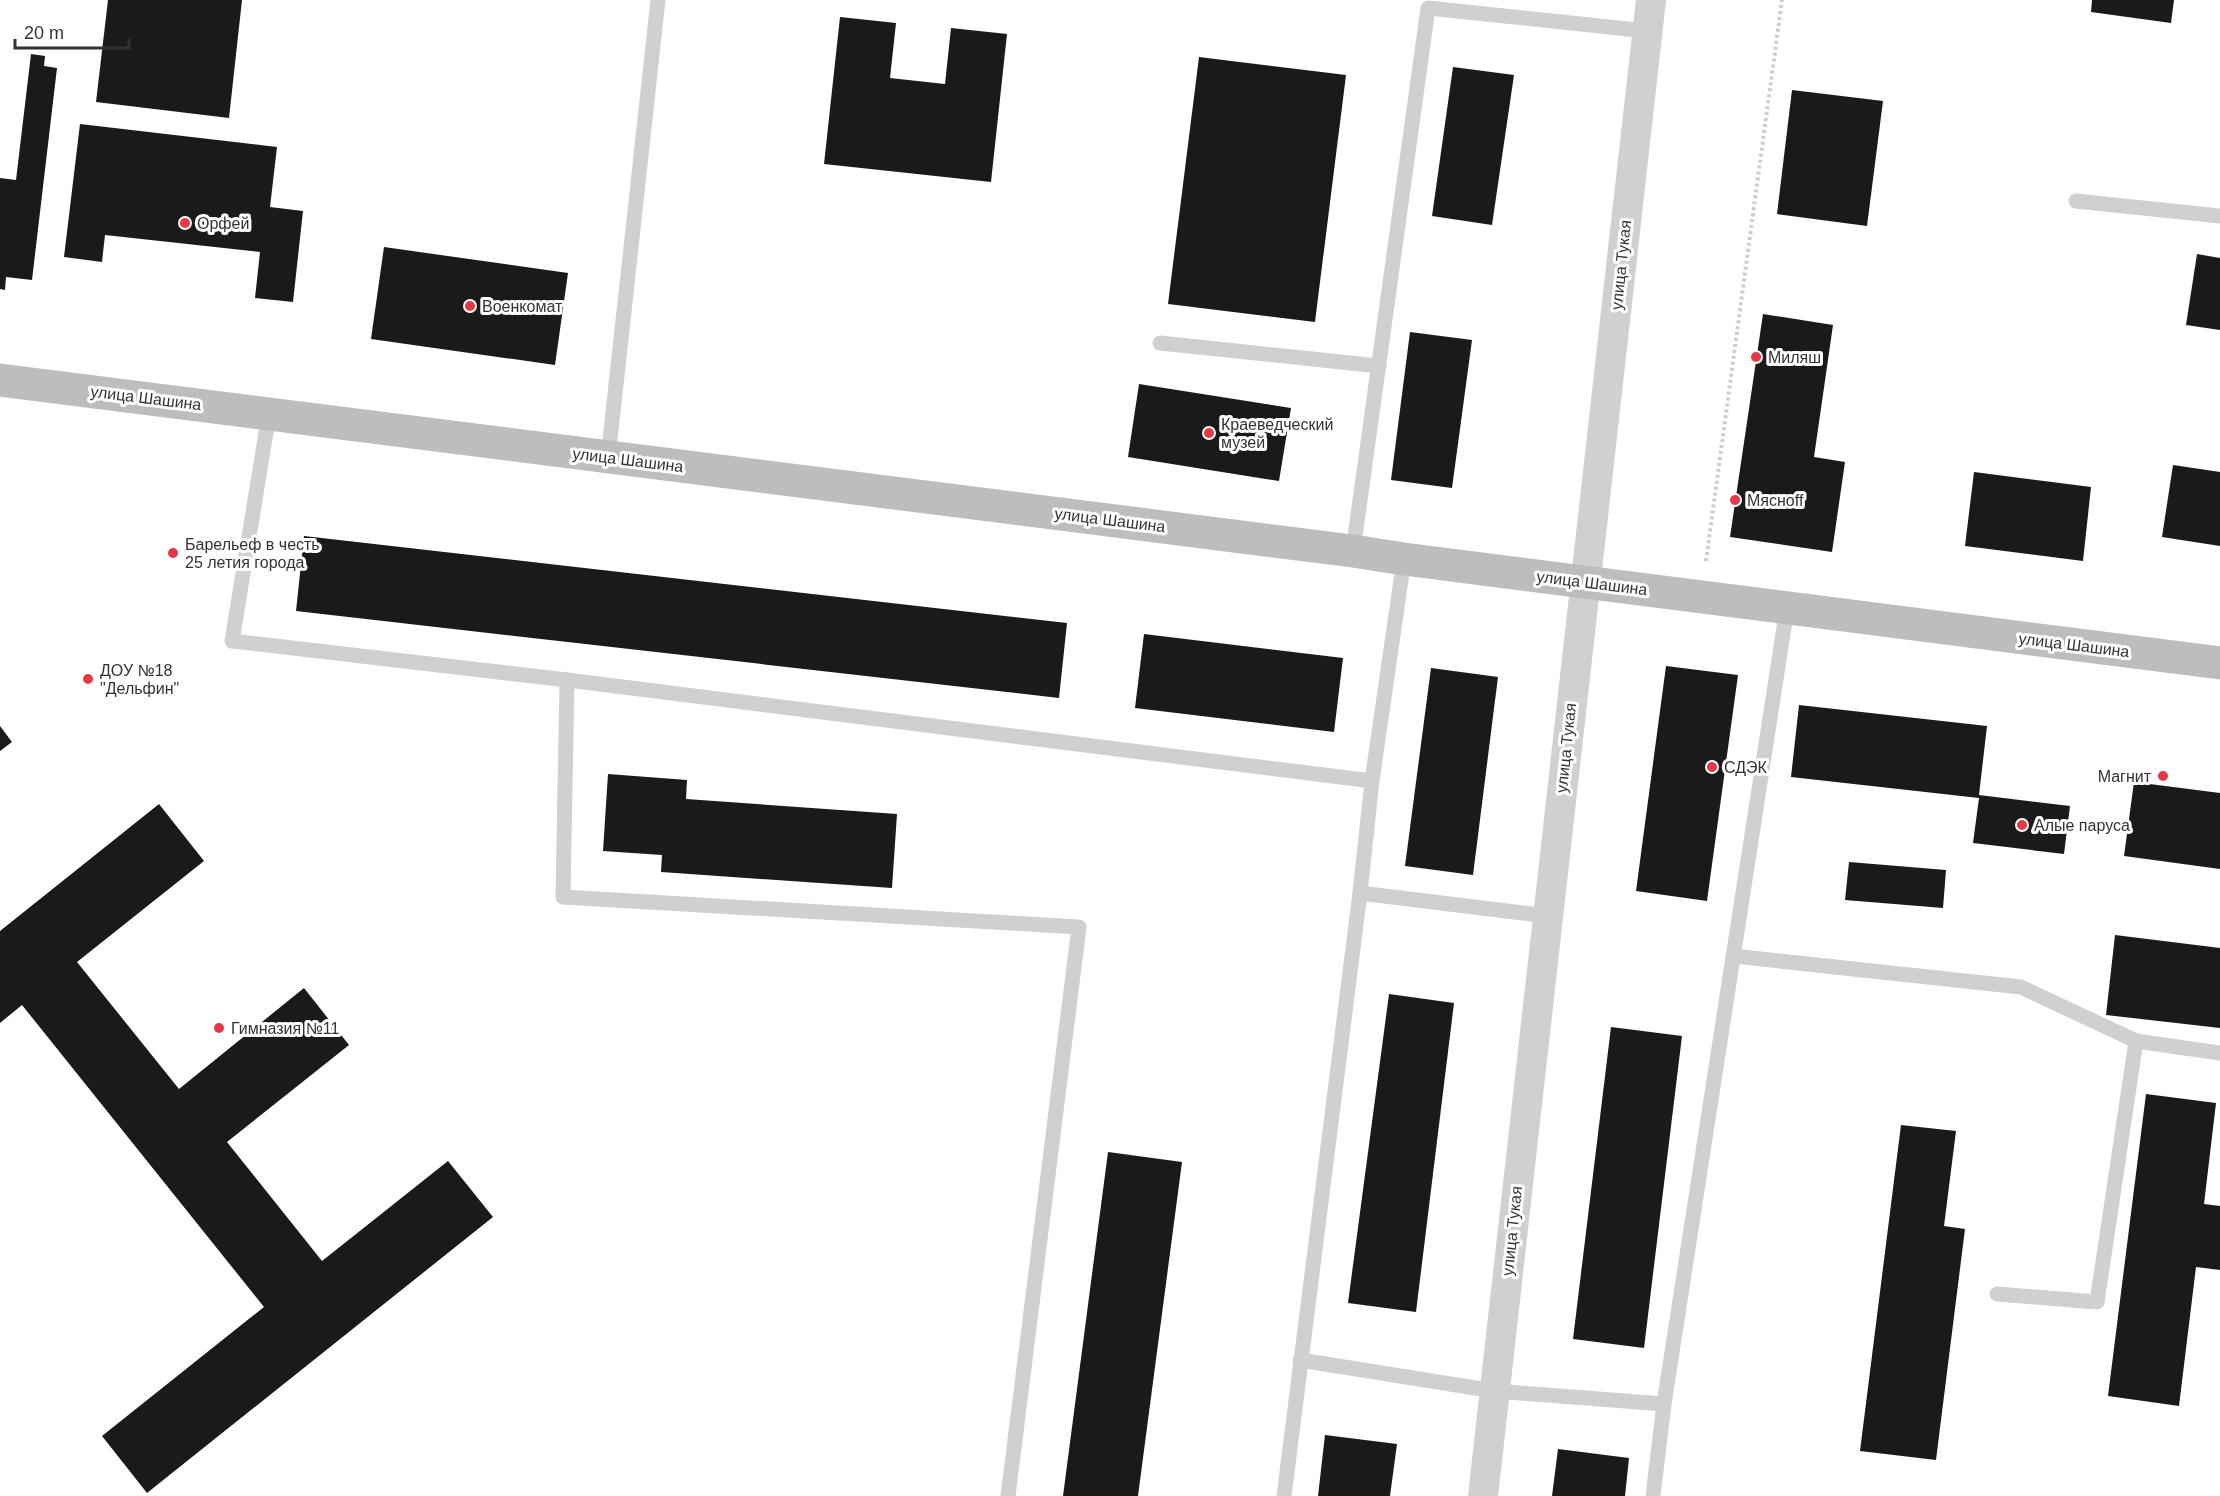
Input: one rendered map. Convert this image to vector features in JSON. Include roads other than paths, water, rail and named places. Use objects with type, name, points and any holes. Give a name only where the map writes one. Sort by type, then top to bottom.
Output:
[{"type":"main road","name":"улица Шашина","points":[[0,380],[2220,663]]},
{"type":"street","name":"улица Тукая","points":[[1483,1496],[1651,0]]},
{"type":"lane","points":[[608,458],[658,0]]},
{"type":"lane","points":[[1353,551],[1428,8],[1647,31]]},
{"type":"lane","points":[[2076,201],[2220,216]]},
{"type":"lane","points":[[1160,343],[1378,366]]},
{"type":"lane","points":[[269,414],[232,641],[1372,781]]},
{"type":"lane","points":[[1284,1496],[1372,781],[1404,559]]},
{"type":"lane","points":[[1653,1496],[1664,1404],[1786,608]]},
{"type":"lane","points":[[567,681],[562,897],[1079,927],[1008,1496]]},
{"type":"lane","points":[[1360,893],[1547,916]]},
{"type":"lane","points":[[1733,956],[2021,987],[2136,1041],[2220,1053]]},
{"type":"lane","points":[[1997,1294],[2097,1302],[2136,1041]]},
{"type":"lane","points":[[1300,1359],[1494,1392],[1664,1404]]},
{"type":"place","name":"Орфей","points":[[185,223]]},
{"type":"place","name":"Военкомат","points":[[470,306]]},
{"type":"place","name":"Миляш","points":[[1756,357]]},
{"type":"place","name":"Краеведческий музей","points":[[1209,433]]},
{"type":"place","name":"Мясноff","points":[[1735,500]]},
{"type":"place","name":"Барельеф в честь 25 летия города","points":[[173,553]]},
{"type":"place","name":"ДОУ №18 \"Дельфин\"","points":[[88,679]]},
{"type":"place","name":"СДЭК","points":[[1712,767]]},
{"type":"place","name":"Магнит","points":[[2163,776]]},
{"type":"place","name":"Алые паруса","points":[[2022,825]]},
{"type":"place","name":"Гимназия №11","points":[[219,1028]]}]
